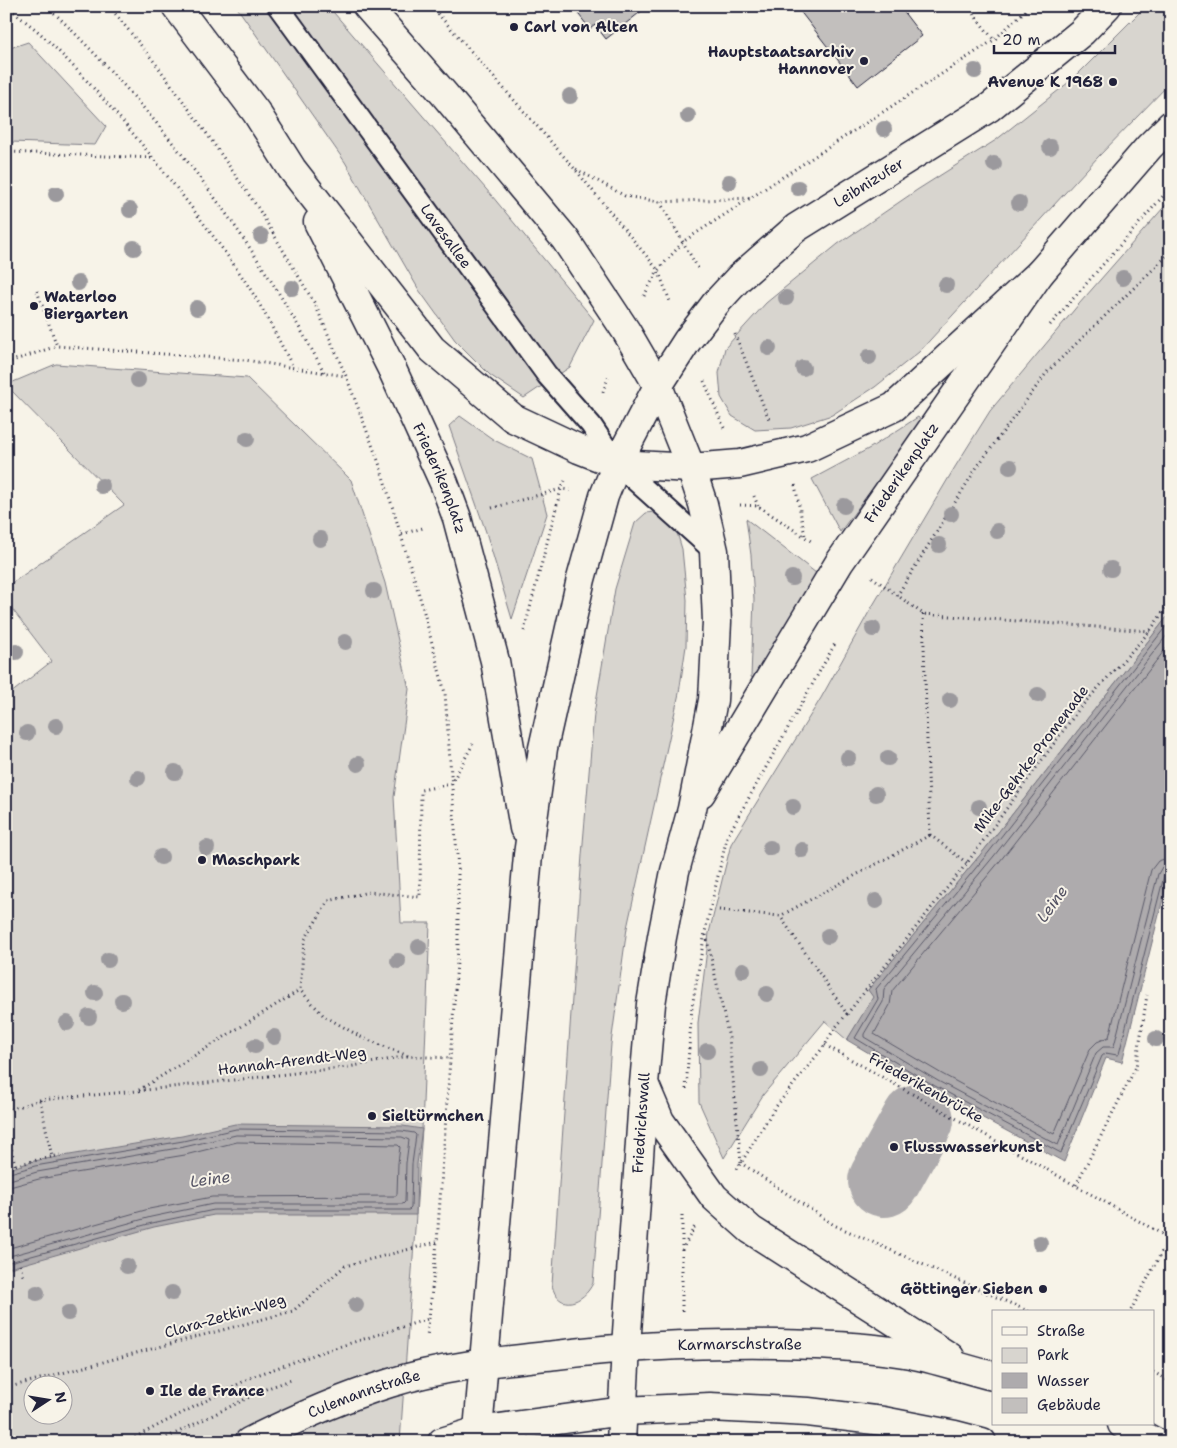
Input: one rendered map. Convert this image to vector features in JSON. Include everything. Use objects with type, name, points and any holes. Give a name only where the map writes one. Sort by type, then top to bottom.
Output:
[{"type":"main road","points":[[176,6],[256,112],[292,169],[432,349],[513,418],[579,449],[617,464],[691,468],[740,464],[807,448],[894,407],[1040,273],[1149,146],[1171,126]]},
{"type":"main road","points":[[367,6],[566,239],[626,331],[658,386],[691,468],[714,551],[717,622],[712,700],[692,809]]},
{"type":"main road","name":"Leibnizufer","points":[[658,386],[686,341],[716,303],[739,278],[796,228],[990,107],[1082,32],[1107,6]]},
{"type":"main road","name":"Friederikenplatz","points":[[292,169],[392,369],[444,483],[457,518],[495,661],[528,855]]},
{"type":"main road","name":"Friederikenplatz","points":[[692,809],[838,563],[1040,273]]},
{"type":"main road","points":[[478,1436],[528,855],[544,748],[579,588],[604,496],[617,464],[658,386]]},
{"type":"main road","name":"Friedrichswall","points":[[621,1442],[644,1084],[651,1004],[675,870],[692,809]]},
{"type":"main road","points":[[644,1084],[660,1121],[684,1157],[714,1197],[752,1230],[792,1258],[983,1374]]},
{"type":"main road","name":"Karmarschstraße","points":[[485,1363],[626,1347],[720,1343],[836,1345],[905,1353],[983,1374]]},
{"type":"main road","name":"Culemannstraße","points":[[249,1442],[289,1421],[389,1383],[426,1373],[485,1363]]},
{"type":"main road","points":[[442,1442],[623,1411],[710,1407],[808,1412],[883,1421],[955,1434],[982,1442]]},
{"type":"main road","points":[[1126,1426],[1155,1442]]},
{"type":"lane","name":"Lavesallee","points":[[278,6],[548,374],[590,424],[617,464]]},
{"type":"lane","points":[[617,464],[714,551]]},
{"type":"path","points":[[6,6],[41,34],[118,115],[199,216],[244,279],[274,330],[293,368]]},
{"type":"path","points":[[47,6],[96,55],[136,100],[219,202],[296,320],[324,372]]},
{"type":"path","points":[[109,6],[156,64],[208,134],[258,208],[315,304],[346,376],[379,463],[424,610],[445,693],[458,879],[458,948],[437,1242],[427,1338]]},
{"type":"path","points":[[431,6],[574,168],[658,270],[686,341],[758,506],[805,536],[795,484],[782,455],[737,336],[716,303],[684,241],[660,202]]},
{"type":"path","points":[[968,6],[994,40]]},
{"type":"path","points":[[590,424],[626,331],[658,270],[684,241],[994,40],[1030,6]]},
{"type":"path","points":[[6,150],[8,152],[153,158]]},
{"type":"path","points":[[574,168],[625,196],[660,202],[751,198]]},
{"type":"path","points":[[897,596],[977,467],[1048,371],[1171,252]]},
{"type":"path","points":[[37,291],[57,346]]},
{"type":"path","points":[[6,362],[57,346],[245,360],[346,376]]},
{"type":"path","points":[[561,488],[579,449]]},
{"type":"path","points":[[872,577],[922,614],[1150,631]]},
{"type":"path","name":"Mike-Gehrke-Promenade","points":[[774,1109],[825,1045],[834,1029],[967,863],[1079,709],[1150,631],[1171,600]]},
{"type":"path","points":[[922,614],[930,835]]},
{"type":"path","points":[[686,1087],[692,1007],[705,932],[727,838],[840,634]]},
{"type":"path","points":[[408,1056],[361,1036],[324,1016],[300,990],[304,941],[328,901],[369,892],[420,897],[421,790],[451,784]]},
{"type":"path","points":[[930,835],[967,863]]},
{"type":"path","points":[[719,910],[780,916],[930,835]]},
{"type":"path","points":[[780,916],[847,1014]]},
{"type":"path","points":[[705,932],[729,1038],[741,1163],[834,1225],[1025,1310]]},
{"type":"path","name":"Hannah-Arendt-Weg","points":[[137,1091],[300,990]]},
{"type":"path","points":[[1076,1185],[1136,1067],[1147,995]]},
{"type":"path","name":"Friederikenbrücke","points":[[825,1045],[1169,1238],[1131,1310]]},
{"type":"path","name":"Hannah-Arendt-Weg","points":[[6,1112],[40,1100],[348,1067],[408,1056],[450,1058]]},
{"type":"path","points":[[40,1100],[52,1157]]},
{"type":"path","points":[[6,1125],[15,1165]]},
{"type":"path","points":[[6,1167],[60,1155]]},
{"type":"path","name":"Clara-Zetkin-Weg","points":[[6,1388],[293,1311],[344,1266],[437,1242]]},
{"type":"path","points":[[20,1265],[24,1279]]},
{"type":"path","points":[[126,1442],[141,1432],[254,1376],[322,1352],[428,1319]]},
{"type":"path","points":[[1154,1373],[1171,1382]]},
{"type":"green space","points":[[236,6],[328,6],[492,196],[594,320],[570,367],[524,398],[490,375],[455,340],[419,290],[345,162]]},
{"type":"green space","points":[[1146,6],[1171,6],[1171,82],[1098,157],[919,352],[875,387],[832,415],[791,428],[755,430],[732,416],[721,397],[719,373],[725,348],[766,303],[838,244],[917,190],[996,140],[1074,78]]},
{"type":"green space","points":[[28,42],[106,126],[95,145],[11,142],[6,136],[7,49]]},
{"type":"green space","points":[[1171,199],[1171,612],[985,849],[868,990],[874,997],[847,1040],[825,1021],[763,1095],[724,1158],[699,1102],[698,1023],[709,933],[731,844],[821,698],[869,612],[990,411],[1079,304]]},
{"type":"green space","name":"Maschpark","points":[[56,364],[247,378],[351,480],[385,583],[409,689],[394,797],[401,923],[430,923],[422,1129],[400,1442],[6,1442],[6,697],[52,661],[6,601],[6,587],[124,505],[6,385]]},
{"type":"green space","points":[[460,416],[494,440],[532,459],[547,514],[512,619],[486,532],[449,426]]},
{"type":"green space","points":[[918,417],[922,422],[840,532],[812,479],[870,448]]},
{"type":"green space","points":[[662,511],[675,526],[682,549],[687,600],[686,646],[679,693],[627,928],[611,1044],[593,1283],[584,1296],[578,1300],[565,1302],[555,1294],[552,1285],[582,855],[594,714],[615,589],[635,523],[646,513]]},
{"type":"green space","points":[[746,519],[816,573],[758,680],[751,677],[754,599]]},
{"type":"water","points":[[1171,612],[1171,867],[1122,1062],[1106,1058],[1064,1162],[933,1091],[847,1040],[873,997],[868,990],[985,849]]},
{"type":"water","points":[[235,1124],[403,1126],[422,1129],[417,1164],[416,1215],[214,1215],[154,1227],[6,1269],[6,1170],[34,1161],[182,1136]]},
{"type":"building","points":[[572,6],[648,6],[606,39],[595,25],[590,29]]},
{"type":"building","name":"Hauptstaatsarchiv Hannover","points":[[796,6],[899,6],[922,36],[858,86]]},
{"type":"waterway","name":"Leine","points":[[884,1181],[918,1120]]},
{"type":"place","name":"Carl von Alten","points":[[514,27]]},
{"type":"place","name":"Hauptstaatsarchiv Hannover","points":[[864,61]]},
{"type":"place","name":"Avenue K 1968","points":[[1113,82]]},
{"type":"place","name":"Waterloo Biergarten","points":[[34,306]]},
{"type":"place","name":"Maschpark","points":[[202,860]]},
{"type":"place","name":"Sieltürmchen","points":[[372,1116]]},
{"type":"place","name":"Flusswasserkunst","points":[[894,1147]]},
{"type":"place","name":"Göttinger Sieben","points":[[1043,1289]]},
{"type":"place","name":"Ile de France","points":[[150,1391]]}]
